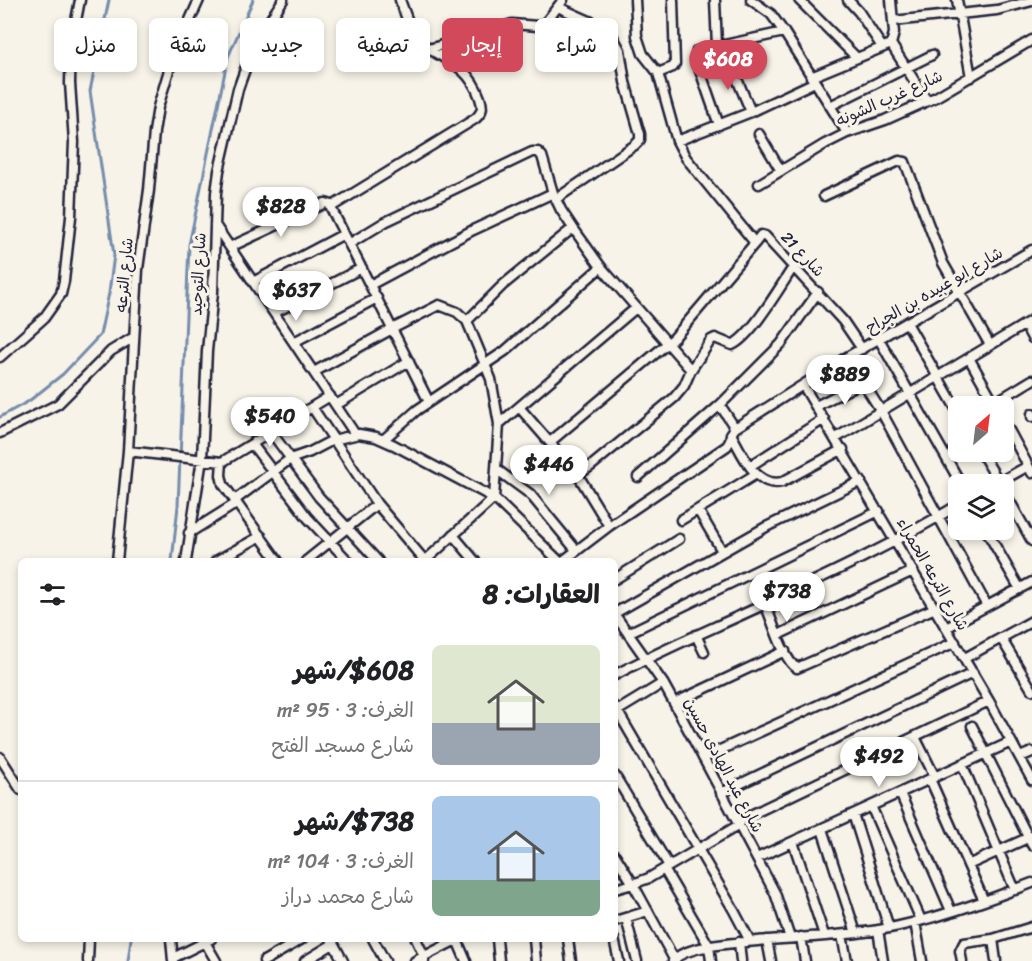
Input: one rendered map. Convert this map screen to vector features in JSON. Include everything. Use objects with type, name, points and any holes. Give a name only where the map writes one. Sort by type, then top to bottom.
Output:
[{"type":"street","points":[[0,357],[44,318],[61,294],[71,217],[74,142],[70,82],[71,46],[80,0]]},
{"type":"street","name":"شارع الترعه","points":[[117,558],[128,451],[138,269],[158,107],[172,60],[199,0]]},
{"type":"street","name":"شارع التوحيد","points":[[186,558],[202,459],[219,171],[238,89],[248,61],[283,0]]},
{"type":"street","points":[[400,0],[407,18]]},
{"type":"street","name":"شارع 21","points":[[635,0],[637,36],[643,54],[658,73],[677,141],[686,158],[755,243],[760,236],[764,235],[843,321],[862,349]]},
{"type":"street","points":[[658,73],[675,64],[673,0]]},
{"type":"street","points":[[715,0],[717,46]]},
{"type":"street","points":[[752,0],[771,14],[784,32],[847,133]]},
{"type":"street","points":[[799,0],[856,57]]},
{"type":"street","points":[[848,0],[906,68],[927,101]]},
{"type":"street","points":[[677,141],[751,112],[856,57],[886,45],[893,37],[891,0]]},
{"type":"street","points":[[957,0],[971,77]]},
{"type":"street","points":[[893,21],[997,10],[1032,1]]},
{"type":"street","points":[[370,285],[472,230],[555,196],[630,150],[640,140],[625,82],[620,50],[612,35],[605,28],[561,3],[546,22],[538,26],[512,24],[430,49]]},
{"type":"street","points":[[719,125],[696,56],[699,50],[784,32]]},
{"type":"street","name":"شارع غرب الشونه","points":[[759,184],[847,133],[885,120],[927,101],[1032,40]]},
{"type":"street","points":[[330,205],[476,119],[480,114],[483,106],[474,81],[456,64],[430,50]]},
{"type":"street","points":[[830,106],[932,55]]},
{"type":"street","points":[[729,60],[751,112]]},
{"type":"street","points":[[759,134],[781,171]]},
{"type":"street","points":[[349,244],[385,222],[532,152],[538,152],[542,156],[555,196],[573,228],[601,267],[669,342],[691,370]]},
{"type":"street","points":[[824,196],[899,160],[903,161],[943,263],[990,345]]},
{"type":"street","points":[[230,247],[325,203],[330,205],[429,402]]},
{"type":"street","points":[[215,225],[355,434]]},
{"type":"street","points":[[466,321],[510,279],[573,228]]},
{"type":"street","points":[[253,282],[344,234]]},
{"type":"street","points":[[550,442],[675,338],[755,243]]},
{"type":"street","name":"شارع ابو عبيده بن الجراح","points":[[566,558],[609,525],[727,446],[733,431],[847,357],[1032,250]]},
{"type":"street","points":[[578,475],[674,398],[715,338],[732,345],[738,342],[753,326],[794,266]]},
{"type":"street","points":[[382,440],[429,402],[526,334],[601,267]]},
{"type":"street","points":[[274,313],[362,268]]},
{"type":"street","points":[[638,477],[720,405],[780,344],[818,292]]},
{"type":"street","points":[[294,342],[377,298]]},
{"type":"street","points":[[314,372],[439,305],[457,312],[466,321],[486,364],[499,424],[494,498],[428,558]]},
{"type":"street","points":[[499,424],[636,308]]},
{"type":"street","points":[[907,323],[949,396]]},
{"type":"street","points":[[836,438],[1028,323],[1032,339]]},
{"type":"street","points":[[0,433],[58,404],[111,351],[134,337]]},
{"type":"street","points":[[879,339],[955,474]]},
{"type":"street","points":[[847,357],[881,411],[987,606]]},
{"type":"street","points":[[969,358],[990,396]]},
{"type":"street","points":[[336,405],[408,362]]},
{"type":"street","points":[[1008,396],[1032,380]]},
{"type":"street","points":[[816,406],[863,382]]},
{"type":"street","name":"شارع الترعه الحمراء","points":[[803,385],[843,449],[989,700],[1032,780]]},
{"type":"street","points":[[128,451],[222,462],[330,396]]},
{"type":"street","points":[[720,405],[753,470],[768,482],[782,482],[843,449]]},
{"type":"street","points":[[312,407],[377,504],[422,558]]},
{"type":"street","points":[[519,407],[578,475],[609,525]]},
{"type":"street","points":[[681,520],[824,419]]},
{"type":"street","points":[[271,432],[319,497],[375,558]]},
{"type":"street","points":[[189,533],[236,501],[290,459],[333,440],[355,434],[382,440],[494,498],[562,558]]},
{"type":"street","points":[[1014,440],[1030,470],[1014,479]]},
{"type":"street","points":[[252,444],[307,517],[345,558]]},
{"type":"street","points":[[222,462],[221,479],[276,558]]},
{"type":"street","points":[[496,469],[530,494],[576,550]]},
{"type":"street","points":[[618,612],[766,526],[861,481]]},
{"type":"street","points":[[310,558],[377,504]]},
{"type":"street","points":[[698,510],[722,551]]},
{"type":"street","points":[[1014,510],[1032,541]]},
{"type":"street","points":[[628,633],[879,511]]},
{"type":"street","points":[[618,673],[646,658],[896,541],[948,511]]},
{"type":"street","points":[[453,535],[472,558]]},
{"type":"street","points":[[221,558],[261,536]]},
{"type":"street","points":[[618,577],[679,539]]},
{"type":"street","points":[[992,540],[1020,589]]},
{"type":"street","points":[[778,635],[913,571]]},
{"type":"street","points":[[946,627],[1032,582]]},
{"type":"street","points":[[765,604],[792,666],[797,669],[935,608]]},
{"type":"street","points":[[964,658],[1032,621]]},
{"type":"street","name":"شارع عبد الهادى حسين","points":[[618,626],[628,633],[663,683],[778,898],[790,938]]},
{"type":"street","points":[[696,635],[704,652]]},
{"type":"street","points":[[1001,638],[1032,690]]},
{"type":"street","points":[[703,758],[955,642]]},
{"type":"street","points":[[674,703],[785,651]]},
{"type":"street","points":[[721,793],[973,673]]},
{"type":"street","points":[[618,708],[663,683]]},
{"type":"street","points":[[618,888],[633,884],[698,850],[739,825],[744,818],[989,700]]},
{"type":"street","points":[[618,712],[750,941]]},
{"type":"street","points":[[968,866],[1031,839],[972,726]]},
{"type":"street","points":[[915,737],[984,901]]},
{"type":"street","points":[[757,858],[1011,742]]},
{"type":"street","points":[[1020,758],[1032,752]]},
{"type":"street","points":[[0,756],[18,785]]},
{"type":"street","points":[[962,765],[1015,890]]},
{"type":"street","points":[[618,781],[709,946],[711,961]]},
{"type":"street","points":[[900,793],[951,911]]},
{"type":"street","points":[[871,806],[918,921],[922,961]]},
{"type":"street","points":[[853,814],[889,928]]},
{"type":"street","points":[[822,829],[856,933]]},
{"type":"street","points":[[793,842],[824,935]]},
{"type":"street","points":[[618,860],[674,960],[680,954],[709,946],[889,928],[984,901],[1032,883]]},
{"type":"street","points":[[618,920],[648,910]]},
{"type":"street","points":[[626,918],[637,961]]},
{"type":"street","points":[[962,961],[960,951],[964,943],[993,939],[1032,927]]},
{"type":"street","points":[[878,930],[883,961]]},
{"type":"street","points":[[842,934],[847,961]]},
{"type":"street","points":[[801,938],[805,961]]},
{"type":"street","points":[[993,939],[996,961]]},
{"type":"street","points":[[767,940],[771,961]]},
{"type":"street","points":[[88,961],[89,942]]},
{"type":"street","points":[[171,942],[173,960],[204,942]]},
{"type":"street","points":[[209,942],[216,961]]},
{"type":"street","points":[[264,961],[297,942]]},
{"type":"street","points":[[305,961],[332,942],[343,961]]},
{"type":"street","points":[[375,942],[385,961]]},
{"type":"street","points":[[417,942],[424,959]]},
{"type":"street","points":[[415,961],[424,959],[453,942]]},
{"type":"street","points":[[459,942],[466,961]]},
{"type":"street","points":[[497,942],[499,961]]},
{"type":"street","points":[[534,942],[536,961]]},
{"type":"street","points":[[568,942],[571,961]]},
{"type":"street","points":[[615,942],[619,961]]},
{"type":"street","points":[[739,942],[741,961]]},
{"type":"waterway","points":[[0,417],[29,401],[63,374],[100,335],[114,255],[90,91],[109,0]]},
{"type":"waterway","points":[[172,558],[178,506],[189,245],[228,57],[253,0]]},
{"type":"waterway","points":[[128,961],[131,942]]}]
